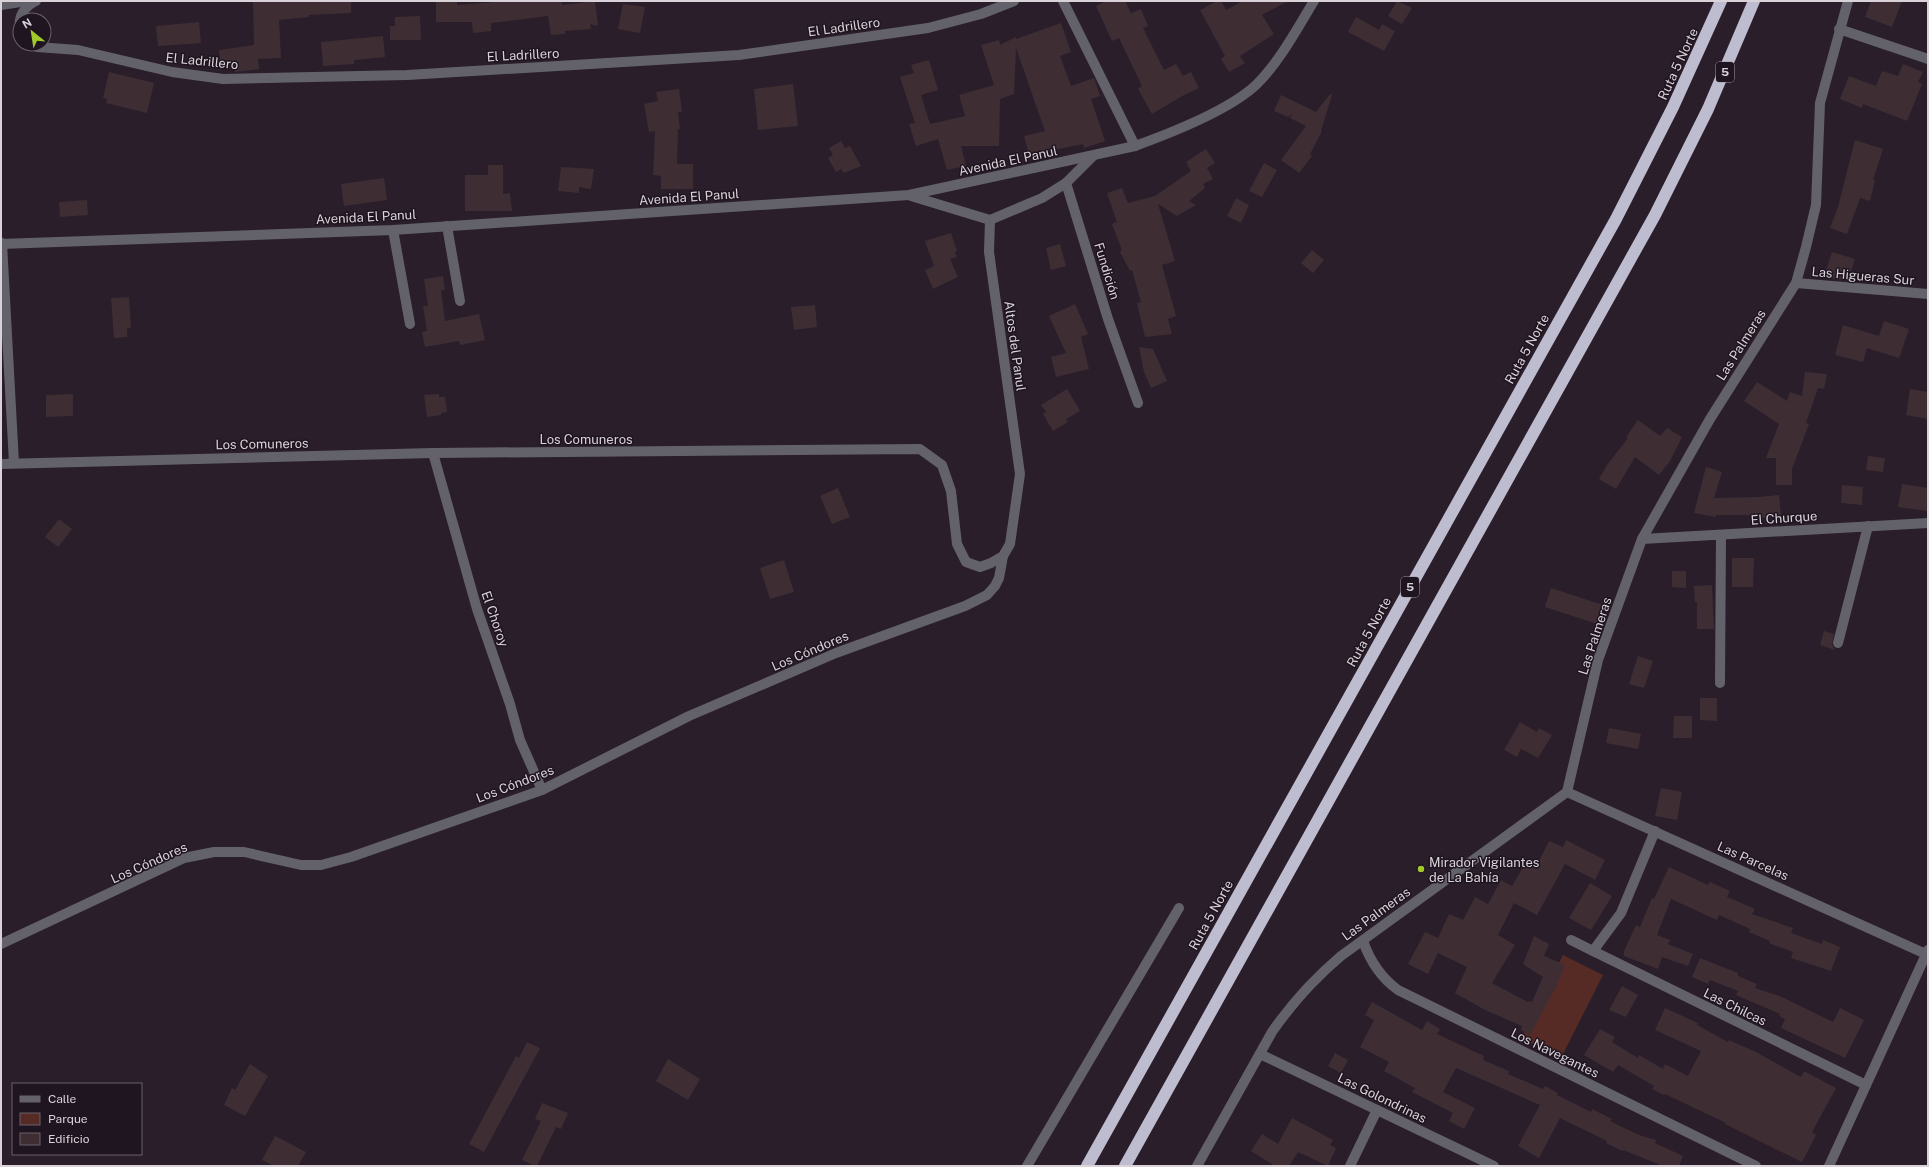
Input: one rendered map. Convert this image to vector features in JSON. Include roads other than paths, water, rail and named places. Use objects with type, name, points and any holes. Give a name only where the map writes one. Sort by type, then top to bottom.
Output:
[{"type":"highway","name":"Ruta 5 Norte","points":[[1087,1166],[1616,219],[1674,107],[1721,1]]},
{"type":"highway","name":"5","points":[[1125,1166],[1655,215],[1708,109],[1754,1]]},
{"type":"street","points":[[1,5],[28,1]]},
{"type":"street","points":[[22,12],[27,6],[36,1]]},
{"type":"street","name":"El Ladrillero","points":[[52,48],[78,50],[172,72],[223,79],[407,75],[739,55],[928,28],[981,14],[1014,1]]},
{"type":"street","points":[[1063,1],[1135,146]]},
{"type":"street","name":"Avenida El Panul","points":[[1,244],[392,230],[909,195],[1135,146],[1167,134],[1239,98],[1257,84],[1272,66],[1314,1]]},
{"type":"street","name":"Las Palmeras","points":[[1197,1166],[1260,1054],[1287,1011],[1326,968],[1567,792],[1598,660],[1642,539],[1710,419],[1796,283],[1816,205],[1820,103],[1839,29],[1848,1]]},
{"type":"street","points":[[1839,29],[1928,59]]},
{"type":"street","points":[[909,195],[990,220],[1042,198],[1066,183],[1094,155]]},
{"type":"street","name":"Fundición","points":[[1066,183],[1108,319],[1138,403]]},
{"type":"street","name":"Altos del Panul","points":[[990,220],[989,252],[1020,474],[1010,544],[1002,556]]},
{"type":"street","points":[[447,226],[460,301]]},
{"type":"street","points":[[392,230],[410,324]]},
{"type":"street","points":[[1,244],[14,463]]},
{"type":"street","name":"Las Higueras Sur","points":[[1796,283],[1928,294]]},
{"type":"street","name":"Los Comuneros","points":[[1,464],[433,453],[920,450],[942,465],[951,491],[957,544],[966,562],[980,567],[991,563],[1002,556]]},
{"type":"street","name":"El Choroy","points":[[433,453],[477,609],[503,682],[520,740],[542,790]]},
{"type":"street","name":"El Churque","points":[[1642,539],[1721,536],[1928,523]]},
{"type":"street","points":[[1838,644],[1868,526]]},
{"type":"street","points":[[1720,683],[1721,536]]},
{"type":"street","name":"Los Cóndores","points":[[1,944],[184,858],[214,852],[244,852],[301,865],[322,865],[351,858],[542,790],[696,713],[836,653],[965,606],[981,597],[995,586],[999,578],[1002,556]]},
{"type":"street","name":"Las Parcelas","points":[[1567,792],[1927,953]]},
{"type":"street","points":[[1593,951],[1621,913],[1655,831]]},
{"type":"street","points":[[1027,1166],[1179,908]]},
{"type":"street","name":"Las Chilcas","points":[[1571,940],[1866,1085]]},
{"type":"street","name":"Los Navegantes","points":[[1363,941],[1367,954],[1375,967],[1389,983],[1398,990],[1756,1166]]},
{"type":"street","points":[[1829,1166],[1927,953]]},
{"type":"street","name":"Las Golondrinas","points":[[1260,1054],[1377,1110],[1474,1162],[1494,1166]]},
{"type":"street","points":[[1350,1166],[1377,1110]]},
{"type":"place","name":"Mirador Vigilantes de La Bahía","points":[[1421,869]]}]
